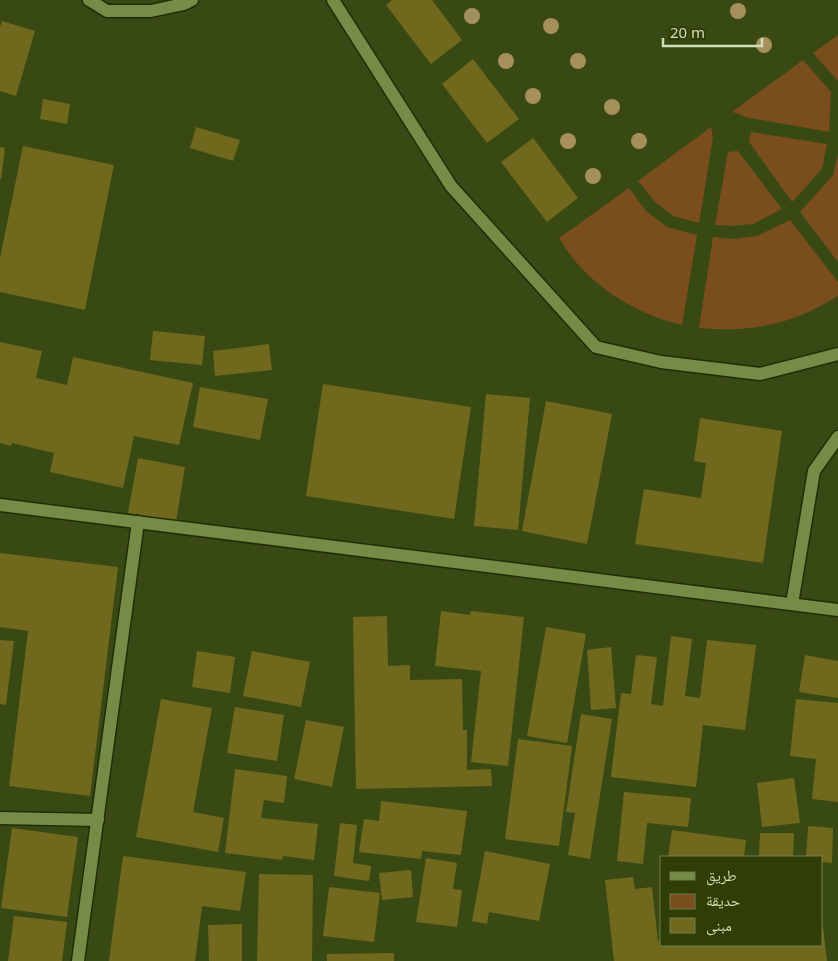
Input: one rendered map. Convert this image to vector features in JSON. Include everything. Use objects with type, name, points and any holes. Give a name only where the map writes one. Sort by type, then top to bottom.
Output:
[{"type":"street","points":[[90,0],[108,11],[151,12],[184,4],[192,0]]},
{"type":"street","points":[[108,11],[116,0]]},
{"type":"street","points":[[333,0],[452,186],[596,347],[661,362],[760,374],[838,354]]},
{"type":"street","points":[[792,604],[814,471],[838,437]]},
{"type":"street","points":[[0,505],[838,610]]},
{"type":"street","points":[[78,961],[138,522]]},
{"type":"street","points":[[0,818],[98,820]]},
{"type":"green space","points":[[838,35],[838,81],[813,53]]},
{"type":"green space","points":[[803,60],[831,92],[829,132],[745,117],[732,112]]},
{"type":"green space","points":[[711,127],[713,138],[699,223],[673,216],[655,202],[638,181]]},
{"type":"green space","points":[[751,132],[827,144],[822,169],[792,202],[749,142]]},
{"type":"green space","points":[[738,151],[782,209],[753,224],[715,225],[728,152]]},
{"type":"green space","points":[[838,153],[838,262],[800,212],[833,175]]},
{"type":"green space","points":[[629,188],[646,211],[667,227],[697,235],[682,325],[645,313],[612,294],[582,269],[559,238]]},
{"type":"green space","points":[[790,220],[838,282],[838,296],[805,314],[771,324],[737,329],[699,328],[713,237],[733,239],[757,236]]},
{"type":"building","points":[[392,0],[432,0],[462,40],[431,64],[386,5]]},
{"type":"building","points":[[2,21],[35,31],[16,96],[0,91],[0,27]]},
{"type":"building","points":[[473,59],[519,119],[487,143],[442,84]]},
{"type":"building","points":[[43,99],[70,104],[67,124],[40,119]]},
{"type":"building","points":[[196,127],[240,140],[233,161],[190,148]]},
{"type":"building","points":[[533,138],[578,198],[547,222],[501,162]]},
{"type":"building","points":[[23,146],[114,165],[85,310],[0,292],[0,258]]},
{"type":"building","points":[[0,147],[5,148],[1,179],[0,179]]},
{"type":"building","points":[[153,331],[205,336],[202,365],[150,360]]},
{"type":"building","points":[[0,342],[42,351],[36,378],[67,385],[73,357],[193,383],[179,445],[134,436],[123,488],[50,472],[54,453],[12,443],[11,446],[0,443]]},
{"type":"building","points":[[269,344],[272,370],[215,376],[213,351]]},
{"type":"building","points":[[323,384],[471,407],[454,519],[306,496]]},
{"type":"building","points":[[200,387],[268,399],[260,440],[193,427]]},
{"type":"building","points":[[486,394],[530,398],[518,530],[474,526]]},
{"type":"building","points":[[546,401],[612,414],[587,544],[522,531]]},
{"type":"building","points":[[700,418],[782,431],[763,563],[635,544],[644,489],[701,498],[706,463],[694,461]]},
{"type":"building","points":[[138,458],[185,467],[176,522],[128,513]]},
{"type":"building","points":[[0,553],[118,567],[90,796],[9,786],[28,631],[0,627]]},
{"type":"building","points":[[441,611],[470,615],[471,611],[524,617],[508,766],[471,762],[481,671],[435,666]]},
{"type":"building","points":[[387,616],[388,666],[410,665],[410,680],[462,679],[463,730],[467,730],[467,770],[491,769],[492,786],[356,789],[353,617]]},
{"type":"building","points":[[546,627],[586,634],[567,743],[527,736]]},
{"type":"building","points":[[671,636],[692,639],[685,696],[700,698],[707,640],[756,645],[745,730],[703,725],[696,787],[611,777],[621,693],[631,694],[636,655],[657,657],[651,704],[663,706]]},
{"type":"building","points":[[0,640],[14,641],[6,705],[0,704]]},
{"type":"building","points":[[611,647],[616,708],[591,710],[587,650]]},
{"type":"building","points":[[197,651],[235,657],[230,693],[192,687]]},
{"type":"building","points":[[252,651],[310,662],[301,707],[243,696]]},
{"type":"building","points":[[805,655],[838,661],[838,698],[799,692]]},
{"type":"building","points":[[161,699],[212,708],[193,812],[224,818],[218,852],[136,837]]},
{"type":"building","points":[[796,699],[838,703],[838,802],[812,799],[816,759],[790,756]]},
{"type":"building","points":[[235,707],[284,715],[277,761],[227,753]]},
{"type":"building","points":[[581,714],[612,719],[590,859],[568,855],[575,813],[566,812]]},
{"type":"building","points":[[306,720],[344,727],[332,787],[294,779]]},
{"type":"building","points":[[518,739],[572,746],[559,846],[505,839]]},
{"type":"building","points":[[235,769],[287,776],[284,803],[264,800],[261,818],[318,824],[314,860],[283,856],[282,860],[225,853]]},
{"type":"building","points":[[794,778],[800,823],[762,827],[757,783]]},
{"type":"building","points":[[624,792],[691,798],[688,827],[647,823],[643,864],[617,861]]},
{"type":"building","points":[[381,801],[467,811],[461,855],[422,851],[421,859],[359,852],[364,819],[379,821]]},
{"type":"building","points":[[340,823],[357,825],[353,863],[371,866],[369,881],[334,876]]},
{"type":"building","points":[[808,826],[833,828],[832,863],[823,862],[823,856],[806,856]]},
{"type":"building","points":[[12,828],[78,837],[67,917],[1,908]]},
{"type":"building","points":[[672,830],[746,840],[744,856],[668,856]]},
{"type":"building","points":[[760,833],[794,833],[793,856],[759,856]]},
{"type":"building","points":[[485,851],[550,864],[539,921],[489,912],[487,924],[472,921]]},
{"type":"building","points":[[123,856],[246,872],[240,911],[202,906],[195,961],[109,961]]},
{"type":"building","points":[[426,858],[457,863],[453,889],[462,890],[457,927],[416,922]]},
{"type":"building","points":[[411,870],[413,897],[382,900],[379,873]]},
{"type":"building","points":[[259,874],[313,875],[312,961],[257,961]]},
{"type":"building","points":[[633,877],[635,889],[652,887],[660,946],[823,946],[823,927],[827,961],[614,961],[605,880]]},
{"type":"building","points":[[329,887],[380,893],[374,942],[323,936]]},
{"type":"building","points":[[14,916],[67,922],[62,961],[8,961]]},
{"type":"building","points":[[242,924],[242,961],[209,961],[208,925]]},
{"type":"building","points":[[394,953],[394,961],[327,961],[327,954]]}]
